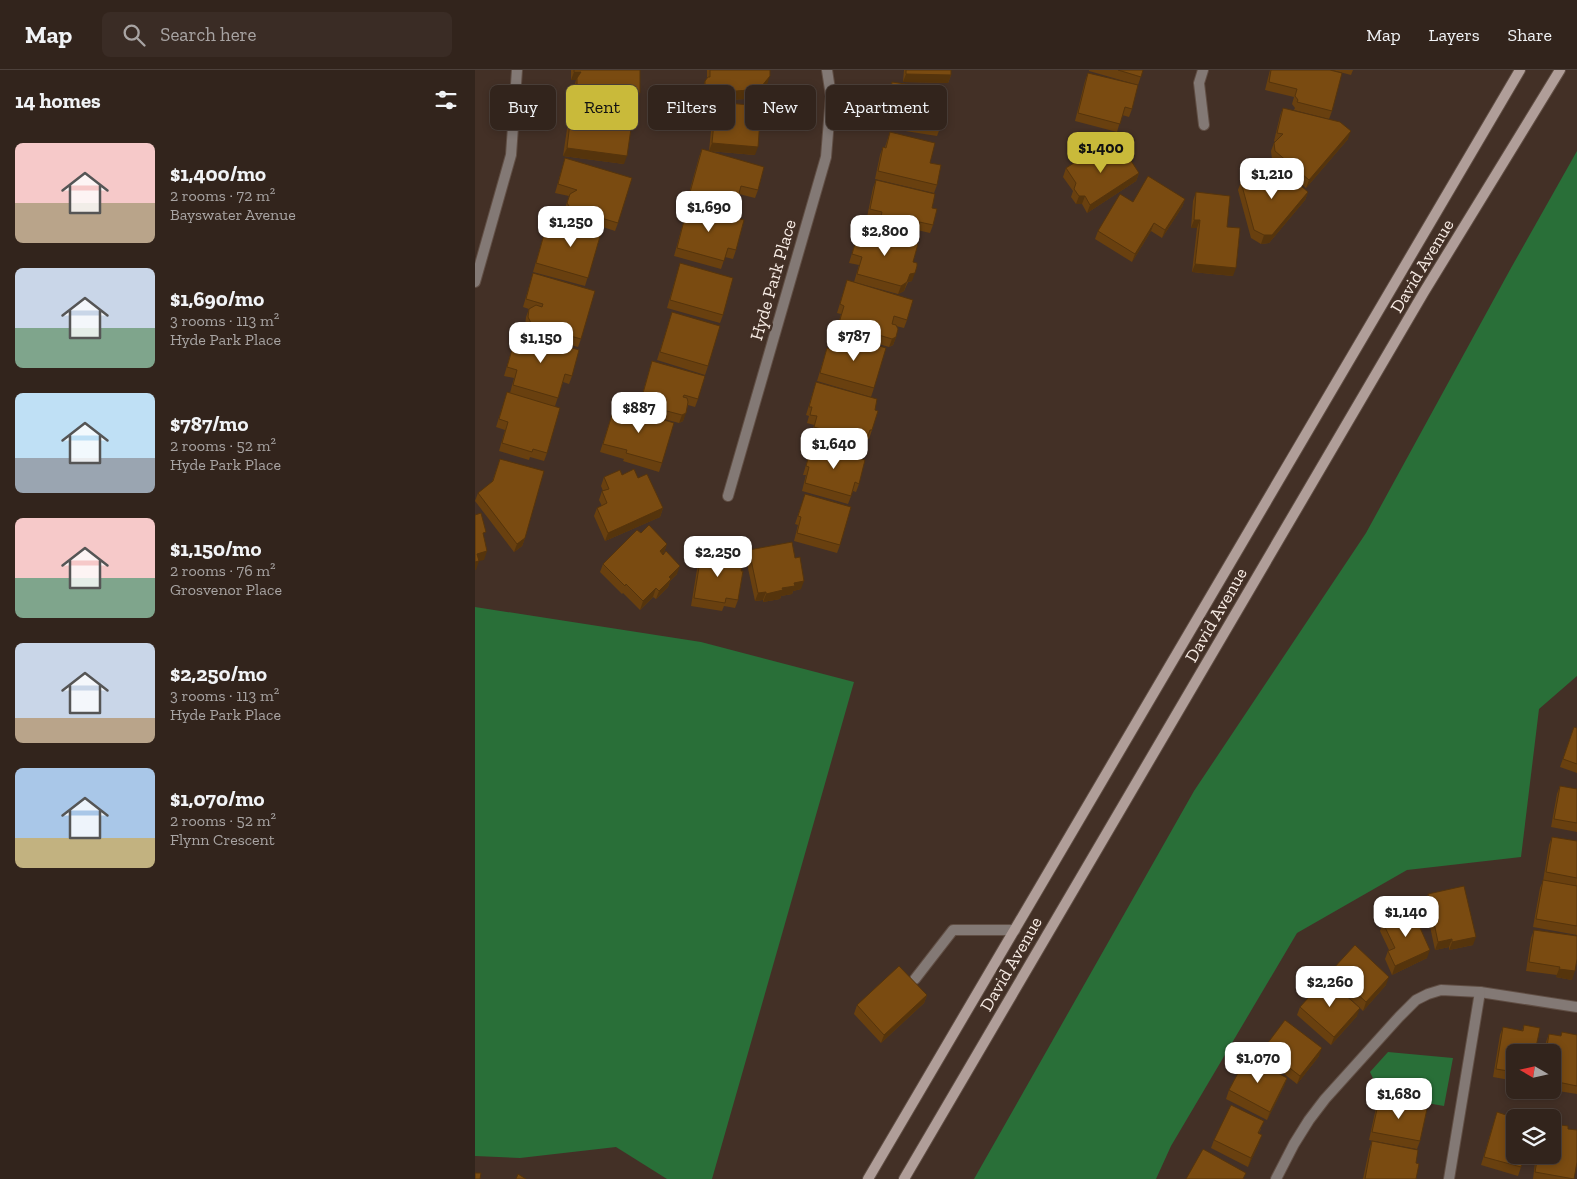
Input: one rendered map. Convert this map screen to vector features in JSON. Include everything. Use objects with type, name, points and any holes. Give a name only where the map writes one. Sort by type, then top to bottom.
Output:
[{"type":"main road","name":"David Avenue","points":[[868,1179],[1520,70]]},
{"type":"main road","name":"David Avenue","points":[[904,1179],[1419,301],[1560,70]]},
{"type":"street","points":[[475,282],[511,155],[517,70]]},
{"type":"street","name":"Hyde Park Place","points":[[728,496],[825,157],[831,96],[827,70]]},
{"type":"street","points":[[1203,70],[1199,83],[1204,125]]},
{"type":"street","points":[[915,979],[953,930],[1015,930]]},
{"type":"street","points":[[1276,1179],[1294,1144],[1325,1098],[1416,1000],[1441,990],[1480,992],[1577,1007]]},
{"type":"street","points":[[1449,1179],[1480,992]]},
{"type":"green space","points":[[1577,151],[1577,676],[1539,709],[1521,857],[1407,870],[1297,933],[1171,1146],[1156,1179],[974,1179],[1194,791],[1366,533]]},
{"type":"green space","points":[[475,607],[701,642],[854,682],[712,1179],[667,1179],[616,1147],[520,1158],[475,1156]]},
{"type":"green space","points":[[1388,1052],[1453,1058],[1444,1106],[1381,1095],[1370,1072]]},
{"type":"building","points":[[574,70],[640,70],[640,93],[638,93],[638,85],[577,85],[577,78],[581,72],[574,72]]},
{"type":"building","points":[[710,70],[770,70],[770,76],[763,85],[745,85],[745,90],[735,91],[735,85],[705,85],[705,81],[710,77]]},
{"type":"building","points":[[906,70],[951,70],[951,75],[906,74]]},
{"type":"building","points":[[1118,70],[1143,70],[1141,77]]},
{"type":"building","points":[[1271,70],[1330,70],[1342,73],[1332,111],[1297,102],[1298,100],[1295,96],[1297,89],[1269,82]]},
{"type":"building","points":[[1088,73],[1138,85],[1132,109],[1125,107],[1120,124],[1078,113]]},
{"type":"building","points":[[892,82],[912,85],[892,85]]},
{"type":"building","points":[[735,104],[745,105],[745,130],[759,130],[758,147],[712,143],[713,130],[735,130]]},
{"type":"building","points":[[1283,108],[1340,122],[1351,131],[1309,180],[1275,151],[1274,143],[1283,134],[1277,133]]},
{"type":"building","points":[[569,130],[631,130],[627,156],[567,148]]},
{"type":"building","points":[[890,132],[935,143],[930,163],[941,165],[937,185],[878,171],[883,147],[886,148]]},
{"type":"building","points":[[1099,147],[1103,154],[1108,151],[1113,157],[1124,150],[1139,173],[1090,205],[1085,196],[1079,196],[1074,189],[1076,183],[1066,168]]},
{"type":"building","points":[[702,149],[764,167],[758,190],[741,186],[735,209],[689,196]]},
{"type":"building","points":[[565,158],[632,178],[618,223],[571,209],[567,203],[570,194],[577,190],[558,184]]},
{"type":"building","points":[[1279,167],[1308,192],[1272,235],[1264,235],[1254,230],[1241,182],[1266,175],[1268,180]]},
{"type":"building","points":[[1148,176],[1185,199],[1165,230],[1154,223],[1135,254],[1098,231],[1120,194],[1133,202]]},
{"type":"building","points":[[876,180],[935,194],[932,208],[937,209],[933,225],[915,221],[912,233],[879,225],[882,212],[870,209]]},
{"type":"building","points":[[1196,192],[1230,196],[1227,227],[1240,228],[1236,268],[1195,264],[1200,220],[1194,220]]},
{"type":"building","points":[[688,205],[744,220],[736,250],[728,248],[724,261],[677,248]]},
{"type":"building","points":[[568,216],[603,226],[588,278],[536,263],[545,231],[563,236]]},
{"type":"building","points":[[860,227],[918,244],[913,262],[917,263],[915,273],[910,274],[907,282],[901,286],[857,274],[862,257],[852,254]]},
{"type":"building","points":[[680,263],[733,278],[723,315],[670,300]]},
{"type":"building","points":[[533,273],[595,291],[581,339],[532,325],[528,317],[529,309],[536,305],[542,307],[543,304],[526,299]]},
{"type":"building","points":[[847,280],[913,300],[907,320],[894,316],[892,324],[896,325],[898,329],[896,337],[892,339],[839,323],[844,306],[840,304]]},
{"type":"building","points":[[672,312],[720,326],[708,366],[660,352]]},
{"type":"building","points":[[517,332],[579,350],[572,376],[565,374],[558,398],[513,385],[517,370],[507,367]]},
{"type":"building","points":[[842,335],[886,348],[874,388],[820,373],[827,348],[838,351]]},
{"type":"building","points":[[652,361],[705,376],[698,399],[684,395],[683,397],[687,398],[688,402],[686,413],[682,415],[640,404]]},
{"type":"building","points":[[816,382],[877,399],[875,410],[878,411],[866,442],[814,427],[817,416],[810,415],[812,407],[809,407]]},
{"type":"building","points":[[507,392],[560,408],[547,453],[533,449],[532,452],[502,443],[508,422],[499,419]]},
{"type":"building","points":[[615,405],[674,423],[662,463],[626,453],[627,450],[603,444]]},
{"type":"building","points":[[812,445],[865,460],[859,484],[855,482],[851,496],[805,483],[809,467],[806,466]]},
{"type":"building","points":[[500,459],[544,471],[525,538],[517,544],[478,493],[493,481]]},
{"type":"building","points":[[634,469],[638,478],[647,474],[663,508],[608,533],[597,508],[607,503],[602,491],[609,489],[604,477],[620,470],[622,475]]},
{"type":"building","points":[[805,494],[851,507],[840,545],[797,533],[801,517],[798,516]]},
{"type":"building","points":[[481,513],[486,532],[483,533],[487,551],[477,554],[479,561],[475,562],[475,515]]},
{"type":"building","points":[[649,525],[667,544],[660,551],[663,555],[666,551],[680,566],[659,591],[656,588],[643,601],[603,564],[637,530],[641,533]]},
{"type":"building","points":[[792,542],[795,558],[800,557],[804,581],[794,583],[795,586],[782,588],[783,590],[766,594],[766,592],[758,593],[749,550]]},
{"type":"building","points":[[702,549],[725,553],[723,563],[728,561],[743,564],[738,600],[726,598],[725,603],[694,598]]},
{"type":"building","points":[[1574,727],[1577,728],[1577,764],[1563,759]]},
{"type":"building","points":[[1560,786],[1577,789],[1577,823],[1554,819]]},
{"type":"building","points":[[1552,837],[1577,841],[1577,878],[1546,872]]},
{"type":"building","points":[[1543,880],[1577,886],[1577,926],[1536,919]]},
{"type":"building","points":[[1464,886],[1476,937],[1452,942],[1452,939],[1438,942],[1428,894]]},
{"type":"building","points":[[1412,910],[1430,950],[1395,966],[1388,951],[1395,948],[1383,923]]},
{"type":"building","points":[[1534,930],[1577,936],[1575,971],[1529,962]]},
{"type":"building","points":[[1355,945],[1389,977],[1366,1002],[1332,970]]},
{"type":"building","points":[[899,966],[927,995],[884,1035],[857,1005]]},
{"type":"building","points":[[1326,978],[1360,1008],[1334,1037],[1300,1007]]},
{"type":"building","points":[[1285,1020],[1322,1048],[1300,1076],[1264,1048]]},
{"type":"building","points":[[1524,1025],[1540,1028],[1537,1044],[1506,1044],[1506,1071],[1496,1069],[1503,1027],[1523,1031]]},
{"type":"building","points":[[1562,1032],[1577,1035],[1577,1086],[1561,1083],[1561,1044],[1547,1044],[1549,1034],[1561,1036]]},
{"type":"building","points":[[1247,1056],[1287,1078],[1270,1112],[1229,1090]]},
{"type":"building","points":[[1379,1100],[1427,1109],[1420,1141],[1372,1132]]},
{"type":"building","points":[[1231,1105],[1264,1121],[1258,1133],[1262,1135],[1251,1158],[1214,1140]]},
{"type":"building","points":[[1497,1112],[1506,1115],[1506,1163],[1484,1157]]},
{"type":"building","points":[[1561,1125],[1568,1126],[1568,1129],[1577,1130],[1577,1162],[1574,1179],[1535,1172],[1536,1164],[1561,1164]]},
{"type":"building","points":[[1372,1141],[1418,1150],[1416,1163],[1419,1164],[1416,1179],[1365,1179]]},
{"type":"building","points":[[1203,1149],[1246,1173],[1243,1179],[1186,1179]]},
{"type":"building","points":[[1510,1164],[1522,1164],[1521,1167]]},
{"type":"building","points":[[475,1173],[481,1173],[480,1179],[475,1179]]},
{"type":"building","points":[[518,1174],[526,1179],[516,1179]]}]
